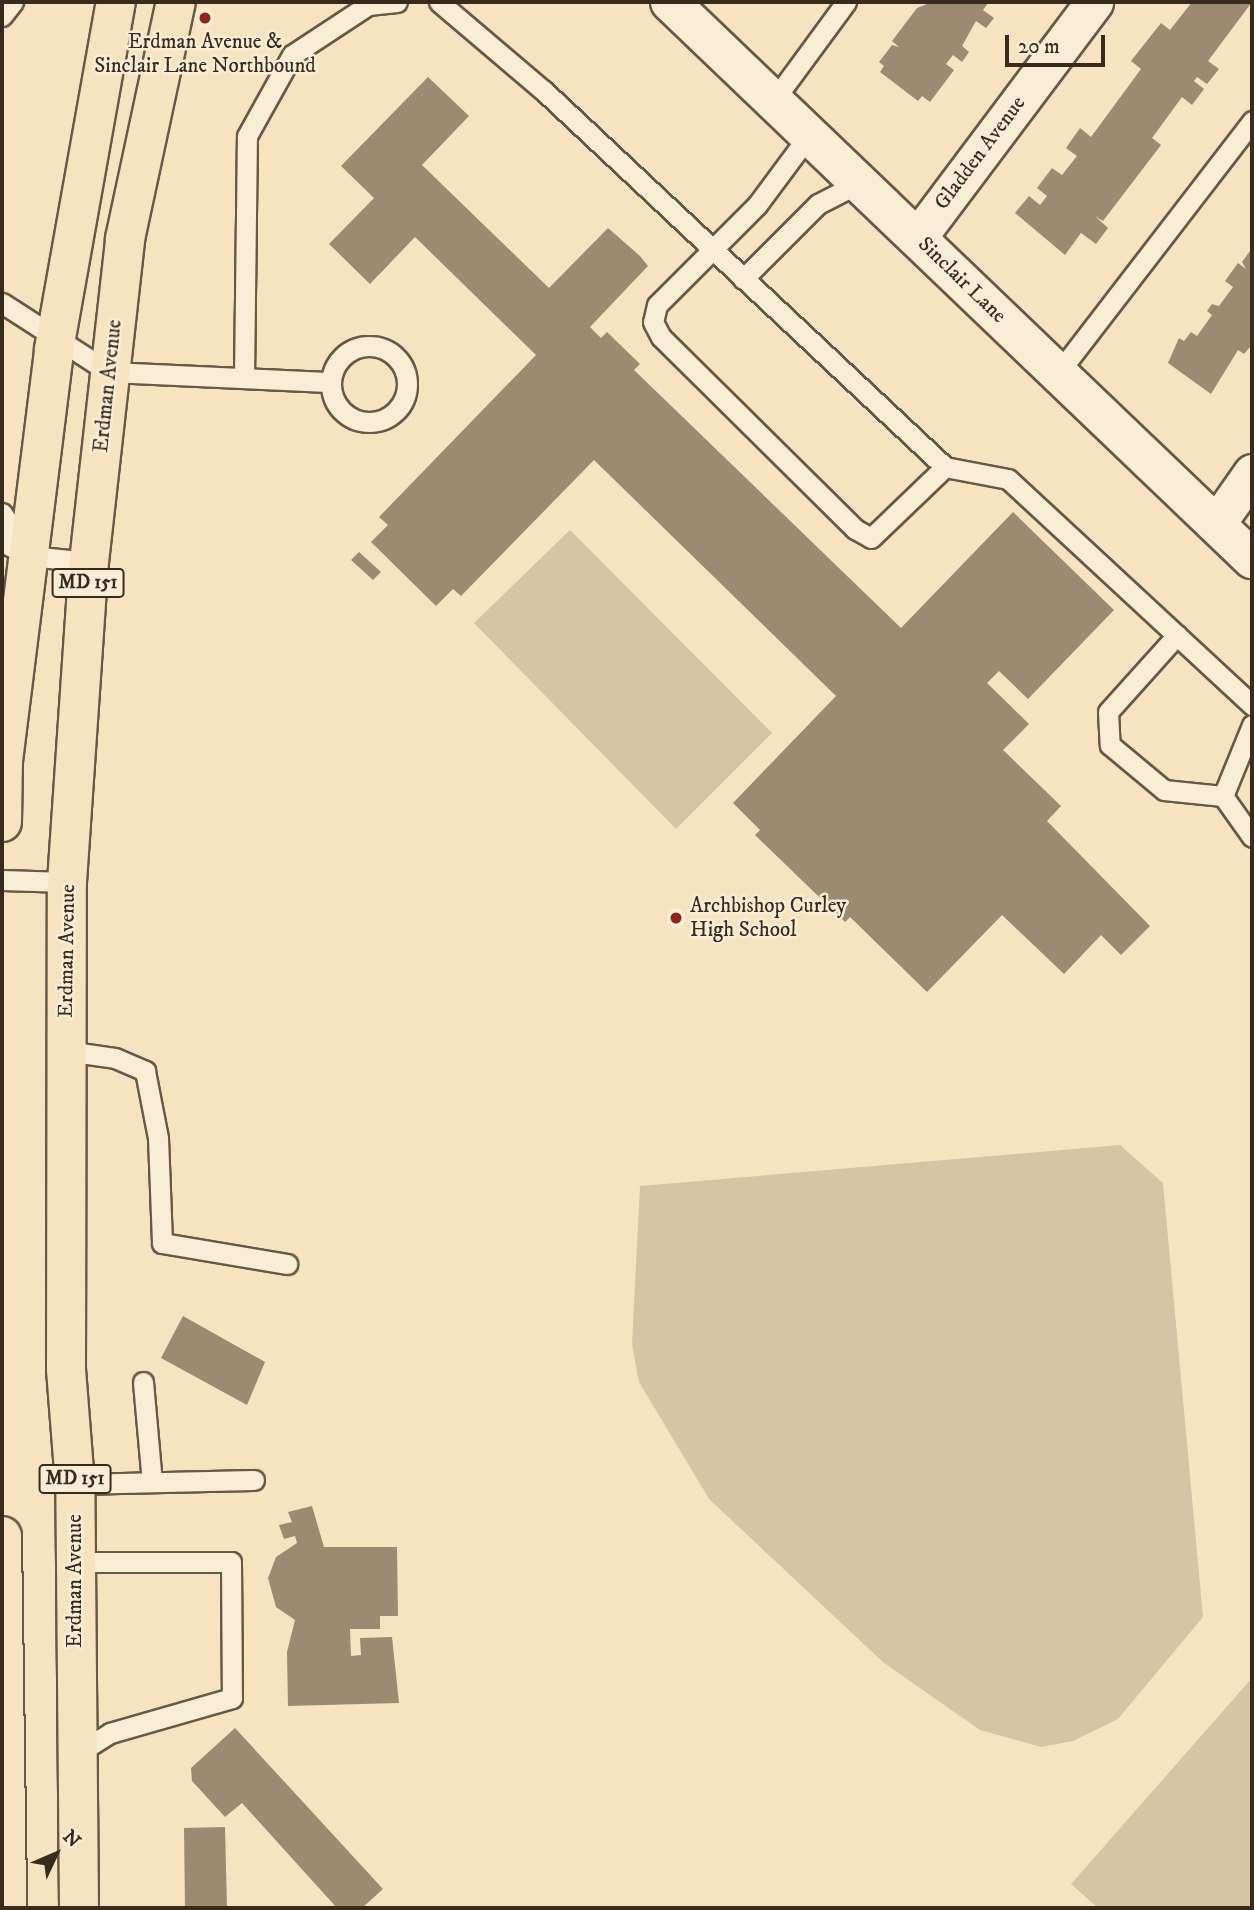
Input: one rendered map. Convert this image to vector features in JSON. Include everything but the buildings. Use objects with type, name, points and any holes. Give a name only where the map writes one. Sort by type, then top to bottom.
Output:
[{"type":"main road","name":"MD 151","points":[[2,822],[3,761],[16,549],[116,2]]},
{"type":"main road","name":"Erdman Avenue","points":[[79,1908],[73,1562],[75,1484],[66,1369],[67,881],[89,562],[125,239],[176,2]]},
{"type":"main road","name":"Sinclair Lane","points":[[670,2],[1252,559]]},
{"type":"main road","points":[[2,1536],[8,1908]]},
{"type":"street","name":"Gladden Avenue","points":[[917,238],[1094,2]]},
{"type":"street","points":[[1217,523],[1252,473]]},
{"type":"lane","points":[[2,16],[13,2]]},
{"type":"lane","points":[[244,378],[247,136],[292,55],[368,5],[397,2]]},
{"type":"lane","points":[[439,2],[544,91],[945,467],[1008,479],[1252,705]]},
{"type":"lane","points":[[774,100],[846,2]]},
{"type":"lane","points":[[1059,372],[1252,121]]},
{"type":"lane","points":[[809,135],[757,205],[657,305],[653,322],[661,337],[855,529],[871,538],[884,530],[945,467]]},
{"type":"lane","points":[[743,279],[818,204],[859,183]]},
{"type":"lane","points":[[2,303],[109,372],[330,382]]},
{"type":"lane","points":[[374,344],[389,351],[405,368],[407,383],[392,415],[363,422],[347,417],[330,382],[343,354],[374,344]]},
{"type":"lane","points":[[2,513],[16,549],[89,562]]},
{"type":"lane","points":[[1177,635],[1108,712],[1110,745],[1164,790],[1223,796],[1252,837]]},
{"type":"lane","points":[[1223,796],[1249,729]]},
{"type":"lane","points":[[2,880],[67,881]]},
{"type":"lane","points":[[66,1051],[115,1058],[145,1071],[158,1138],[162,1243],[287,1264]]},
{"type":"lane","points":[[143,1382],[152,1482]]},
{"type":"lane","points":[[75,1484],[254,1480]]},
{"type":"lane","points":[[73,1562],[231,1562],[232,1698],[110,1733],[76,1754]]},
{"type":"shaded area","points":[[570,530],[772,733],[676,829],[474,623]]},
{"type":"shaded area","points":[[1120,1145],[1163,1183],[1203,1617],[1118,1719],[1073,1741],[1041,1747],[980,1730],[884,1663],[709,1499],[639,1382],[632,1344],[640,1186]]},
{"type":"shaded area","points":[[1252,1678],[1252,1908],[1098,1908],[1071,1884]]},
{"type":"place","name":"Erdman Avenue & Sinclair Lane Northbound","points":[[205,18]]},
{"type":"place","name":"Archbishop Curley High School","points":[[676,918]]}]
